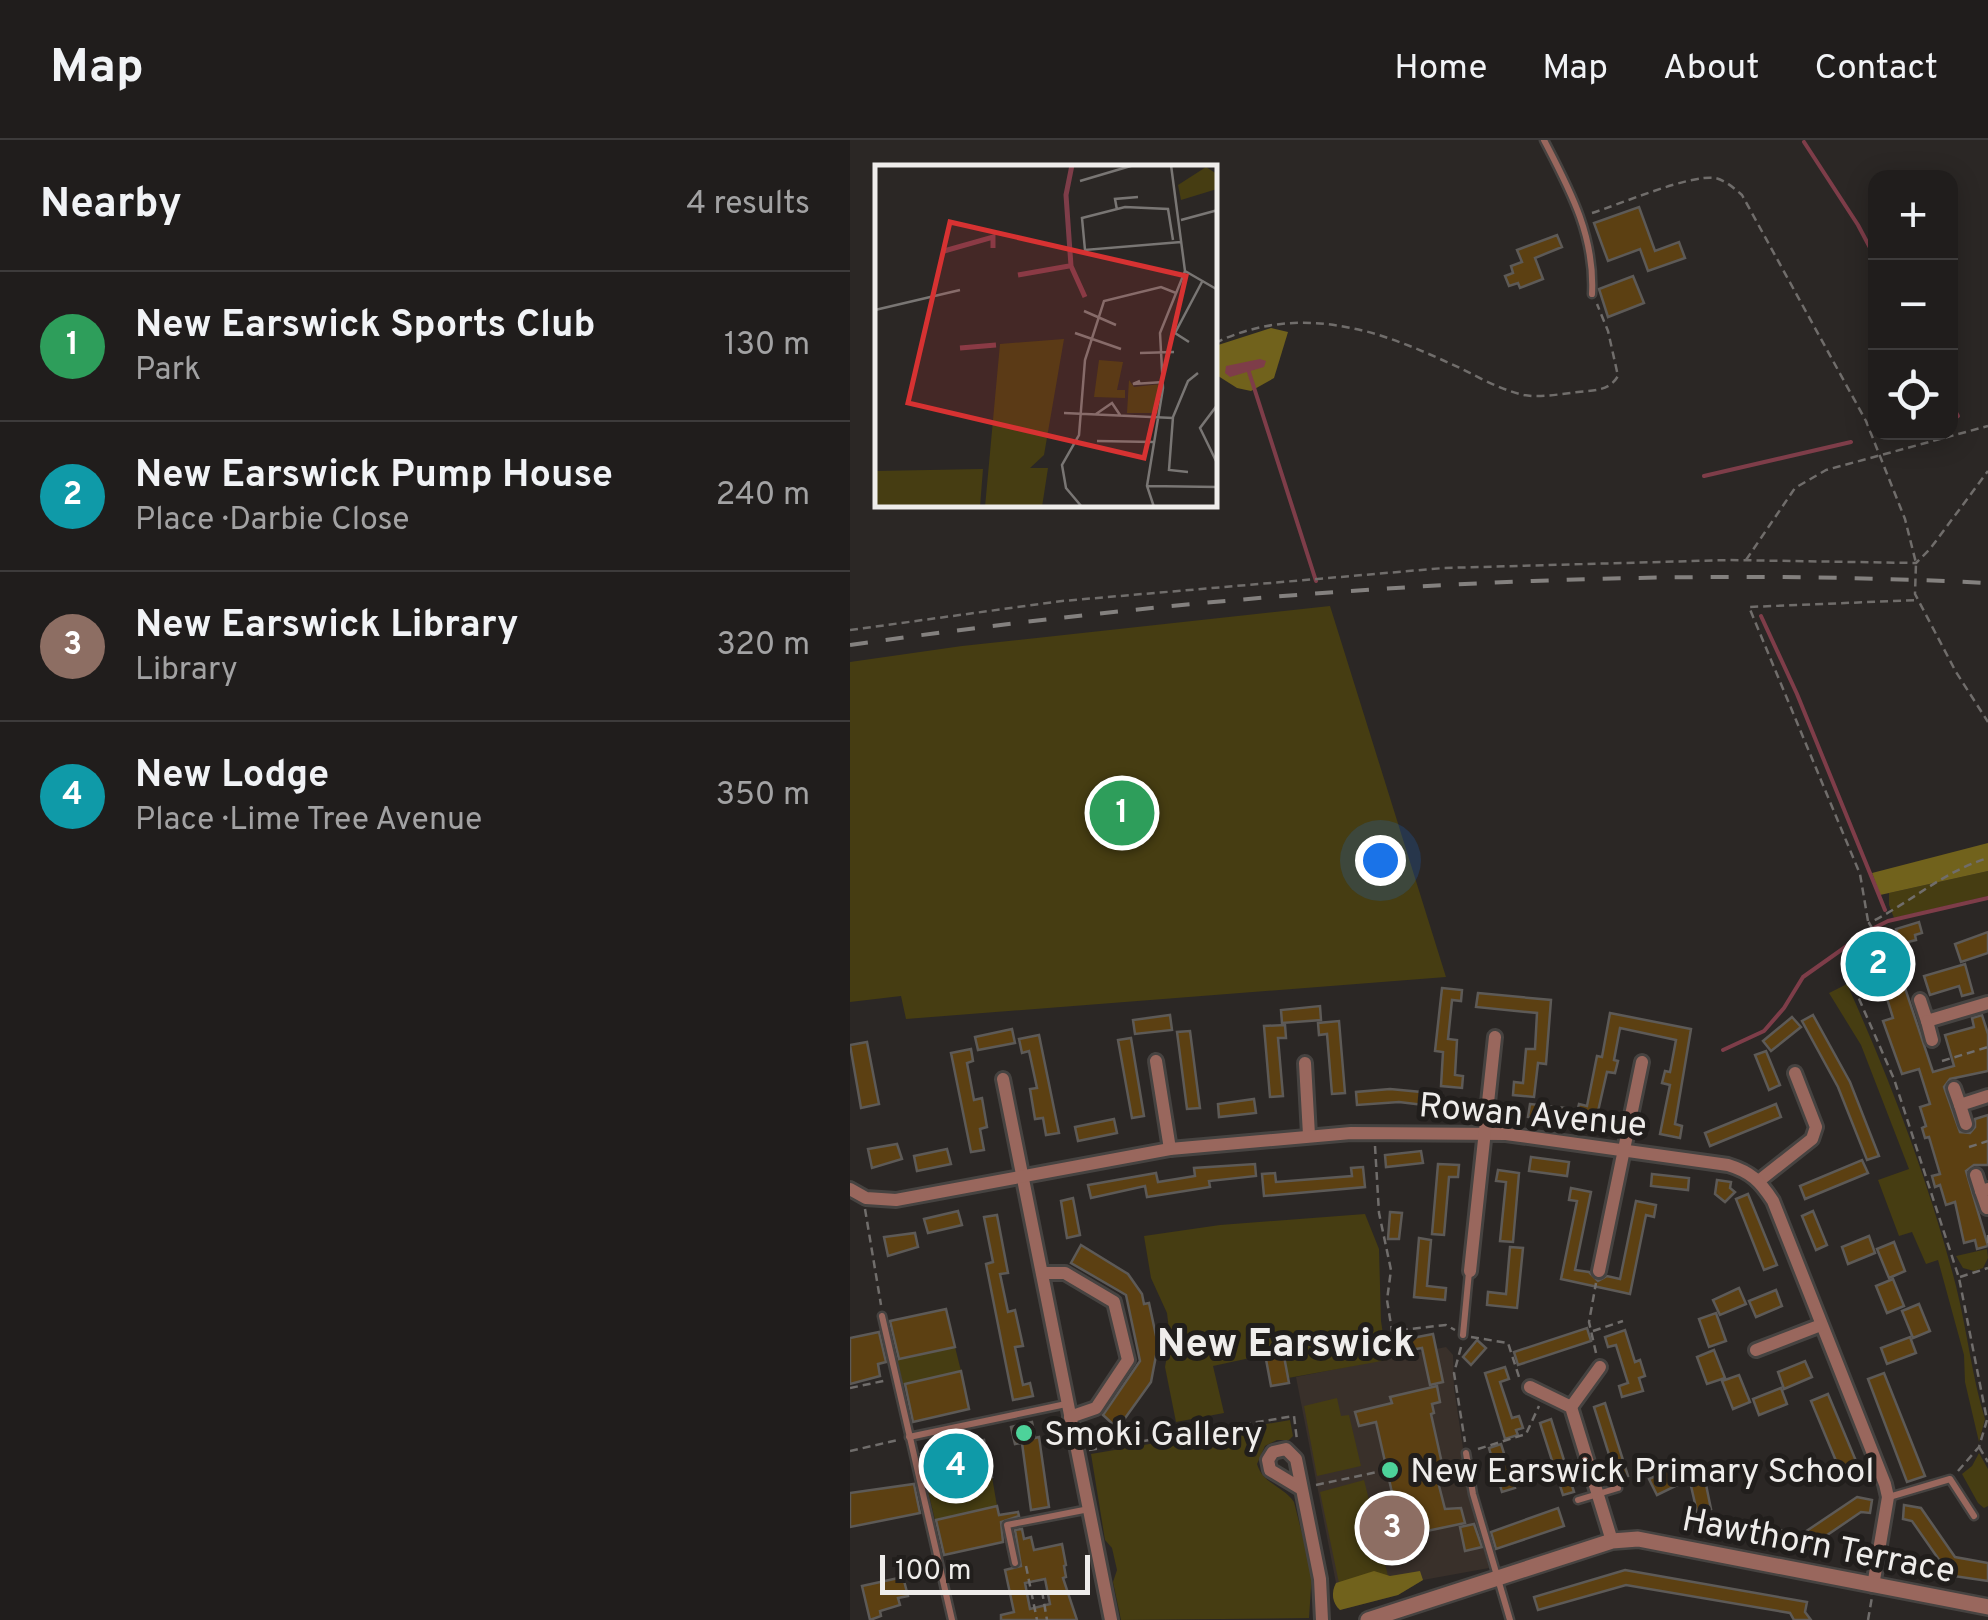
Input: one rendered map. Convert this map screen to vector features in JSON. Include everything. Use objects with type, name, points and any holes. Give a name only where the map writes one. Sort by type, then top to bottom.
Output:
[{"type":"street","points":[[1920,1000],[1932,1040]]},
{"type":"street","points":[[1927,1022],[1988,1003]]},
{"type":"street","points":[[1470,1270],[1495,1038]]},
{"type":"street","points":[[1156,1062],[1170,1150]]},
{"type":"street","points":[[1599,1272],[1642,1062]]},
{"type":"street","points":[[1304,1063],[1309,1135]]},
{"type":"street","points":[[1795,1073],[1816,1127],[1812,1139],[1760,1180],[1773,1201],[1885,1484],[1888,1497],[1873,1586]]},
{"type":"street","points":[[1003,1078],[1111,1620]]},
{"type":"street","points":[[1954,1088],[1966,1124]]},
{"type":"street","points":[[1960,1105],[1988,1096]]},
{"type":"street","name":"Rowan Avenue","points":[[866,1198],[896,1200],[1170,1150],[1374,1132],[1485,1133],[1728,1165],[1746,1170],[1760,1180]]},
{"type":"street","points":[[1976,1174],[1985,1190],[1987,1208]]},
{"type":"street","points":[[850,1189],[866,1198]]},
{"type":"street","points":[[1042,1272],[1065,1272],[1114,1302],[1128,1353],[1126,1364],[1096,1408],[1069,1410]]},
{"type":"street","points":[[1756,1350],[1821,1324]]},
{"type":"street","points":[[1571,1407],[1600,1367]]},
{"type":"street","points":[[1530,1386],[1571,1407],[1612,1541]]},
{"type":"street","points":[[1300,1488],[1268,1465],[1277,1449],[1294,1455],[1320,1579],[1322,1620]]},
{"type":"street","name":"Hawthorn Terrace","points":[[1368,1620],[1612,1541],[1638,1540],[1988,1607]]},
{"type":"lane","points":[[1544,140],[1581,217],[1594,269],[1592,294]]},
{"type":"lane","points":[[1463,1336],[1470,1270]]},
{"type":"lane","points":[[882,1316],[952,1620]]},
{"type":"lane","points":[[909,1438],[1069,1410]]},
{"type":"lane","points":[[1466,1453],[1470,1483],[1510,1620]]},
{"type":"lane","points":[[1888,1497],[1950,1479],[1974,1516]]},
{"type":"lane","points":[[1578,1500],[1618,1488]]},
{"type":"lane","points":[[1015,1563],[1007,1525],[1090,1509]]},
{"type":"path","points":[[1581,217],[1714,178],[1742,195],[1866,420],[1904,519],[1916,562],[1915,594],[1956,672],[1988,722]]},
{"type":"path","points":[[1218,342],[1270,324],[1308,321],[1392,339],[1526,396],[1601,390],[1612,386],[1618,376],[1617,362],[1592,294]]},
{"type":"path","points":[[1745,561],[1796,488],[1826,470],[1988,426]]},
{"type":"path","points":[[850,630],[1062,601],[1444,568],[1745,561],[1916,562],[1988,471]]},
{"type":"path","points":[[1918,600],[1749,607],[1860,874],[1869,923],[1881,942],[1858,968],[1853,985],[1900,1096],[1958,1278],[1988,1420],[1979,1447],[1950,1479]]},
{"type":"path","points":[[1869,923],[1893,912],[1961,866],[1988,858]]},
{"type":"path","points":[[1942,1061],[1988,1047]]},
{"type":"path","points":[[1374,1132],[1379,1212],[1391,1270],[1387,1300],[1396,1358]]},
{"type":"path","points":[[1970,1147],[1988,1141]]},
{"type":"path","points":[[866,1198],[865,1217],[882,1316]]},
{"type":"path","points":[[1988,1235],[1988,1243]]},
{"type":"path","points":[[1958,1278],[1988,1267]]},
{"type":"path","points":[[1599,1272],[1589,1322],[1600,1367]]},
{"type":"path","points":[[1591,1332],[1623,1321]]},
{"type":"path","points":[[1392,1331],[1446,1325],[1463,1336],[1508,1343],[1519,1380],[1530,1386]]},
{"type":"path","points":[[1463,1336],[1454,1373],[1466,1453],[1526,1434],[1545,1394]]},
{"type":"path","points":[[850,1388],[896,1378]]},
{"type":"path","points":[[1078,1452],[1294,1416],[1294,1455]]},
{"type":"path","points":[[850,1452],[909,1438]]},
{"type":"path","points":[[1979,1447],[1988,1462]]},
{"type":"path","points":[[1300,1488],[1382,1470]]},
{"type":"path","points":[[1015,1563],[1026,1566],[1037,1620]]},
{"type":"path","points":[[1868,1620],[1873,1586]]},
{"type":"path","points":[[1042,1591],[1048,1620]]},
{"type":"shaded area","points":[[1271,328],[1288,332],[1274,378],[1251,391],[1237,388],[1218,376],[1218,345]]},
{"type":"shaded area","points":[[1266,361],[1264,367],[1230,377],[1225,373],[1226,366]]},
{"type":"shaded area","points":[[1330,606],[1446,977],[906,1019],[901,996],[850,1002],[850,662]]},
{"type":"shaded area","points":[[1988,843],[1988,871],[1880,895],[1872,873]]},
{"type":"shaded area","points":[[1988,871],[1988,896],[1894,918],[1889,893]]},
{"type":"shaded area","points":[[1847,984],[1908,1133],[1945,1247],[1985,1419],[1979,1442],[1965,1382],[1964,1355],[1938,1260],[1926,1264],[1912,1232],[1899,1236],[1878,1180],[1909,1169],[1861,1045],[1829,993]]},
{"type":"shaded area","points":[[1365,1214],[1379,1249],[1381,1321],[1387,1360],[1288,1378],[1282,1351],[1213,1366],[1224,1413],[1176,1422],[1165,1367],[1170,1338],[1167,1313],[1151,1278],[1144,1236],[1220,1225]]},
{"type":"shaded area","points":[[1987,1249],[1983,1268],[1974,1271],[1963,1268],[1956,1256]]},
{"type":"shaded area","points":[[955,1347],[961,1371],[903,1385],[897,1359]]},
{"type":"shaded area","name":"New Earswick Primary School","points":[[1446,1347],[1453,1355],[1454,1388],[1471,1501],[1489,1568],[1423,1580],[1398,1595],[1340,1610],[1333,1598],[1336,1583],[1296,1377]]},
{"type":"shaded area","points":[[1337,1398],[1341,1416],[1349,1415],[1361,1466],[1317,1476],[1304,1406]]},
{"type":"shaded area","points":[[1290,1420],[1293,1436],[1265,1446],[1257,1464],[1264,1476],[1294,1502],[1312,1573],[1309,1618],[1121,1620],[1113,1582],[1117,1570],[1112,1548],[1105,1540],[1091,1454]]},
{"type":"shaded area","points":[[1979,1453],[1988,1469],[1988,1506],[1984,1508],[1962,1474]]},
{"type":"shaded area","points":[[992,1477],[997,1506],[935,1520],[928,1491]]},
{"type":"shaded area","points":[[1364,1480],[1388,1576],[1340,1588],[1320,1492]]},
{"type":"shaded area","points":[[1374,1571],[1390,1576],[1420,1571],[1423,1580],[1398,1595],[1340,1610],[1333,1597],[1336,1583]]},
{"type":"building","points":[[1639,207],[1655,251],[1679,242],[1685,258],[1648,271],[1640,249],[1608,261],[1594,223]]},
{"type":"building","points":[[1557,235],[1562,247],[1535,258],[1543,279],[1520,288],[1518,283],[1509,286],[1505,276],[1513,273],[1511,266],[1522,262],[1517,250]]},
{"type":"building","points":[[1633,276],[1644,303],[1608,317],[1599,289]]},
{"type":"building","points":[[1919,922],[1922,933],[1915,935],[1916,940],[1900,944],[1896,929]]},
{"type":"building","points":[[1988,932],[1988,953],[1961,962],[1955,944]]},
{"type":"building","points":[[1889,955],[1897,984],[1903,982],[1933,1072],[1954,1066],[1945,1035],[1974,1027],[1972,1018],[1982,1015],[1988,1034],[1988,1071],[1950,1079],[1944,1087],[1960,1132],[1970,1133],[1975,1119],[1988,1115],[1988,1165],[1974,1165],[1966,1171],[1988,1246],[1977,1249],[1975,1240],[1964,1243],[1955,1202],[1946,1205],[1940,1185],[1935,1187],[1932,1176],[1940,1174],[1929,1137],[1925,1138],[1922,1128],[1926,1126],[1920,1107],[1930,1104],[1919,1069],[1902,1074],[1883,1021],[1893,1018],[1878,969],[1867,972],[1864,961]]},
{"type":"building","points":[[1965,964],[1973,993],[1962,996],[1959,986],[1930,995],[1924,976]]},
{"type":"building","points":[[1442,988],[1462,990],[1461,1001],[1452,1000],[1448,1039],[1457,1040],[1455,1075],[1463,1076],[1462,1088],[1441,1086],[1443,1052],[1435,1051]]},
{"type":"building","points":[[1478,993],[1551,1000],[1546,1064],[1538,1063],[1534,1097],[1513,1095],[1514,1082],[1523,1083],[1526,1049],[1535,1049],[1537,1013],[1476,1007]]},
{"type":"building","points":[[1320,1006],[1321,1020],[1282,1023],[1281,1010]]},
{"type":"building","points":[[1610,1013],[1691,1029],[1675,1124],[1682,1126],[1680,1138],[1660,1134],[1670,1085],[1662,1083],[1665,1071],[1670,1072],[1676,1040],[1620,1028],[1615,1073],[1607,1072],[1596,1120],[1576,1116],[1579,1104],[1587,1106]]},
{"type":"building","points":[[1170,1015],[1172,1030],[1135,1034],[1133,1020]]},
{"type":"building","points":[[1813,1015],[1850,1082],[1879,1156],[1867,1160],[1838,1087],[1802,1021]]},
{"type":"building","points":[[1792,1017],[1801,1027],[1771,1051],[1763,1041]]},
{"type":"building","points":[[1339,1021],[1345,1093],[1332,1094],[1327,1034],[1319,1035],[1318,1023]]},
{"type":"building","points":[[1285,1025],[1286,1038],[1278,1038],[1283,1096],[1270,1097],[1264,1026]]},
{"type":"building","points":[[1012,1029],[1015,1043],[978,1050],[975,1037]]},
{"type":"building","points":[[1190,1031],[1200,1108],[1187,1109],[1177,1032]]},
{"type":"building","points":[[1039,1035],[1059,1133],[1046,1135],[1043,1118],[1035,1119],[1030,1089],[1037,1088],[1029,1051],[1022,1053],[1019,1039]]},
{"type":"building","points":[[1131,1038],[1144,1116],[1132,1118],[1118,1040]]},
{"type":"building","points":[[867,1042],[879,1104],[861,1108],[850,1045]]},
{"type":"building","points":[[971,1049],[973,1061],[967,1063],[974,1100],[982,1098],[987,1127],[980,1129],[984,1150],[971,1152],[951,1053]]},
{"type":"building","points":[[1766,1051],[1780,1085],[1769,1090],[1755,1055]]},
{"type":"building","points":[[1390,1089],[1442,1094],[1441,1107],[1399,1102],[1357,1105],[1356,1092]]},
{"type":"building","points":[[1254,1099],[1256,1113],[1219,1117],[1218,1104]]},
{"type":"building","points":[[1530,1104],[1567,1108],[1566,1121],[1528,1117]]},
{"type":"building","points":[[1776,1104],[1781,1117],[1710,1146],[1705,1133]]},
{"type":"building","points":[[1114,1119],[1117,1133],[1078,1141],[1075,1127]]},
{"type":"building","points":[[897,1144],[902,1159],[872,1168],[868,1149]]},
{"type":"building","points":[[947,1149],[951,1164],[917,1171],[914,1156]]},
{"type":"building","points":[[1421,1151],[1423,1163],[1386,1167],[1385,1155]]},
{"type":"building","points":[[1531,1157],[1569,1162],[1567,1176],[1529,1171]]},
{"type":"building","points":[[1862,1160],[1868,1173],[1805,1199],[1800,1186]]},
{"type":"building","points":[[1255,1164],[1256,1176],[1209,1181],[1210,1187],[1147,1197],[1145,1186],[1091,1198],[1088,1185],[1156,1173],[1158,1182],[1195,1176],[1194,1168]]},
{"type":"building","points":[[1438,1164],[1459,1165],[1458,1177],[1449,1177],[1444,1235],[1432,1234]]},
{"type":"building","points":[[1363,1167],[1365,1187],[1264,1196],[1262,1174],[1275,1173],[1276,1182],[1352,1176],[1351,1168]]},
{"type":"building","points":[[1498,1170],[1519,1173],[1513,1242],[1500,1241],[1506,1182],[1496,1181]]},
{"type":"building","points":[[1652,1174],[1689,1178],[1688,1190],[1651,1186]]},
{"type":"building","points":[[1717,1180],[1731,1182],[1730,1188],[1735,1192],[1725,1202],[1715,1194]]},
{"type":"building","points":[[1571,1188],[1591,1192],[1575,1270],[1589,1272],[1598,1281],[1607,1276],[1620,1279],[1636,1201],[1656,1205],[1654,1217],[1646,1215],[1630,1294],[1561,1279],[1577,1201],[1569,1200]]},
{"type":"building","points":[[1748,1194],[1777,1265],[1764,1270],[1736,1199]]},
{"type":"building","points":[[1073,1198],[1080,1235],[1067,1238],[1061,1201]]},
{"type":"building","points":[[958,1211],[962,1225],[928,1233],[924,1219]]},
{"type":"building","points":[[1813,1211],[1827,1245],[1816,1250],[1802,1216]]},
{"type":"building","points":[[1390,1212],[1402,1213],[1399,1239],[1388,1239]]},
{"type":"building","points":[[997,1215],[1008,1273],[1000,1274],[1008,1312],[1015,1310],[1023,1346],[1015,1347],[1023,1385],[1030,1383],[1033,1396],[1013,1400],[986,1264],[993,1262],[984,1217]]},
{"type":"building","points":[[915,1233],[918,1247],[888,1256],[884,1237]]},
{"type":"building","points":[[1869,1236],[1875,1253],[1848,1264],[1842,1247]]},
{"type":"building","points":[[1419,1238],[1431,1240],[1427,1286],[1446,1288],[1445,1300],[1414,1297]]},
{"type":"building","points":[[1894,1242],[1905,1271],[1889,1278],[1877,1249]]},
{"type":"building","points":[[1081,1245],[1128,1274],[1144,1304],[1149,1303],[1158,1345],[1151,1382],[1123,1421],[1119,1418],[1115,1426],[1103,1415],[1140,1361],[1126,1295],[1071,1263]]},
{"type":"building","points":[[1510,1247],[1523,1248],[1517,1308],[1487,1305],[1488,1292],[1506,1294]]},
{"type":"building","points":[[1893,1279],[1904,1306],[1887,1313],[1876,1286]]},
{"type":"building","points":[[1739,1288],[1746,1304],[1720,1315],[1713,1300]]},
{"type":"building","points":[[1776,1290],[1782,1306],[1756,1317],[1749,1301]]},
{"type":"building","points":[[1919,1304],[1930,1331],[1913,1338],[1902,1311]]},
{"type":"building","points":[[946,1309],[955,1347],[899,1359],[890,1321]]},
{"type":"building","points":[[1716,1313],[1726,1341],[1709,1347],[1699,1319]]},
{"type":"building","points":[[1587,1328],[1591,1341],[1518,1365],[1514,1352]]},
{"type":"building","points":[[1625,1330],[1635,1362],[1640,1360],[1645,1376],[1639,1378],[1643,1391],[1622,1397],[1619,1386],[1628,1383],[1616,1345],[1608,1347],[1605,1337]]},
{"type":"building","points":[[879,1332],[886,1362],[878,1364],[880,1376],[850,1384],[850,1338]]},
{"type":"building","points":[[1433,1334],[1443,1382],[1430,1385],[1422,1348],[1404,1351],[1402,1340]]},
{"type":"building","points":[[1910,1337],[1916,1353],[1887,1364],[1881,1348]]},
{"type":"building","points":[[1477,1340],[1486,1348],[1471,1365],[1463,1357]]},
{"type":"building","points":[[1714,1350],[1725,1378],[1707,1384],[1697,1357]]},
{"type":"building","points":[[1283,1351],[1289,1383],[1271,1386],[1265,1354]]},
{"type":"building","points":[[1805,1361],[1812,1377],[1784,1389],[1778,1372]]},
{"type":"building","points":[[1505,1367],[1509,1379],[1500,1382],[1512,1418],[1519,1416],[1523,1428],[1516,1430],[1518,1435],[1505,1439],[1485,1373]]},
{"type":"building","points":[[961,1371],[969,1409],[913,1422],[905,1384]]},
{"type":"building","points":[[1884,1373],[1925,1476],[1907,1482],[1868,1379]]},
{"type":"building","points":[[1739,1375],[1750,1402],[1733,1409],[1722,1381]]},
{"type":"building","points":[[1437,1386],[1440,1402],[1432,1404],[1431,1414],[1443,1468],[1435,1470],[1445,1509],[1461,1508],[1465,1523],[1422,1532],[1421,1527],[1385,1536],[1382,1523],[1398,1519],[1376,1422],[1359,1426],[1355,1412],[1392,1403],[1390,1397]]},
{"type":"building","points":[[1781,1388],[1787,1404],[1759,1415],[1753,1399]]},
{"type":"building","points":[[1828,1394],[1856,1461],[1839,1468],[1811,1401]]},
{"type":"building","points":[[1605,1403],[1628,1476],[1617,1480],[1594,1407]]},
{"type":"building","points":[[1551,1419],[1574,1492],[1563,1495],[1540,1423]]},
{"type":"building","points":[[1032,1422],[1035,1438],[1039,1437],[1049,1507],[1031,1510],[1022,1443],[1015,1444],[1011,1427]]},
{"type":"building","points":[[984,1440],[992,1477],[929,1491],[921,1454]]},
{"type":"building","points":[[1501,1444],[1515,1488],[1502,1492],[1489,1448]]},
{"type":"building","points":[[1679,1465],[1686,1481],[1657,1495],[1649,1479]]},
{"type":"building","points":[[1703,1470],[1711,1509],[1697,1512],[1688,1473]]},
{"type":"building","points":[[914,1484],[920,1513],[850,1527],[850,1493]]},
{"type":"building","points":[[1857,1497],[1872,1500],[1870,1513],[1861,1512],[1817,1542],[1816,1551],[1713,1533],[1710,1528],[1712,1518],[1802,1534]]},
{"type":"building","points":[[1904,1505],[1921,1508],[1955,1557],[1988,1563],[1988,1581],[1940,1574],[1942,1564],[1912,1521],[1903,1519]]},
{"type":"building","points":[[997,1506],[999,1515],[1018,1512],[1019,1516],[1001,1522],[1003,1542],[944,1555],[936,1520]]},
{"type":"building","points":[[1558,1508],[1564,1526],[1496,1549],[1491,1532]]},
{"type":"building","points":[[1474,1524],[1482,1547],[1465,1551],[1460,1527]]},
{"type":"building","points":[[1022,1529],[1024,1539],[1031,1537],[1034,1550],[1062,1544],[1066,1565],[1063,1578],[1077,1620],[1001,1620],[1001,1615],[1014,1612],[1005,1570],[1021,1566],[1015,1530]],"holes":[[[1045,1579],[1050,1604],[1030,1609],[1025,1583]]]},
{"type":"building","points":[[1625,1570],[1807,1602],[1805,1612],[1811,1620],[1794,1620],[1790,1613],[1626,1585],[1538,1610],[1534,1597]]},
{"type":"building","points":[[903,1577],[908,1596],[898,1598],[900,1605],[880,1611],[881,1616],[870,1620],[862,1586]]},
{"type":"waterway","points":[[1804,142],[1868,244]]},
{"type":"waterway","points":[[1249,372],[1316,581]]},
{"type":"waterway","points":[[1704,476],[1851,442]]},
{"type":"waterway","points":[[1761,616],[1885,910]]},
{"type":"waterway","points":[[1723,1050],[1764,1031],[1803,977],[1868,931],[1888,921],[1988,898]]},
{"type":"railway","points":[[850,645],[1134,610],[1418,587],[1703,577],[1988,583]]},
{"type":"place","name":"New Earswick Sports Club","points":[[1122,813]]},
{"type":"place","name":"New Earswick Pump House","points":[[1878,964]]},
{"type":"place","name":"Smoki Gallery","points":[[1024,1433]]},
{"type":"place","name":"New Lodge","points":[[956,1466]]},
{"type":"place","name":"New Earswick Primary School","points":[[1390,1470]]},
{"type":"place","name":"New Earswick Library","points":[[1392,1528]]},
{"type":"district","name":"New Earswick","points":[[1286,1342]]}]
